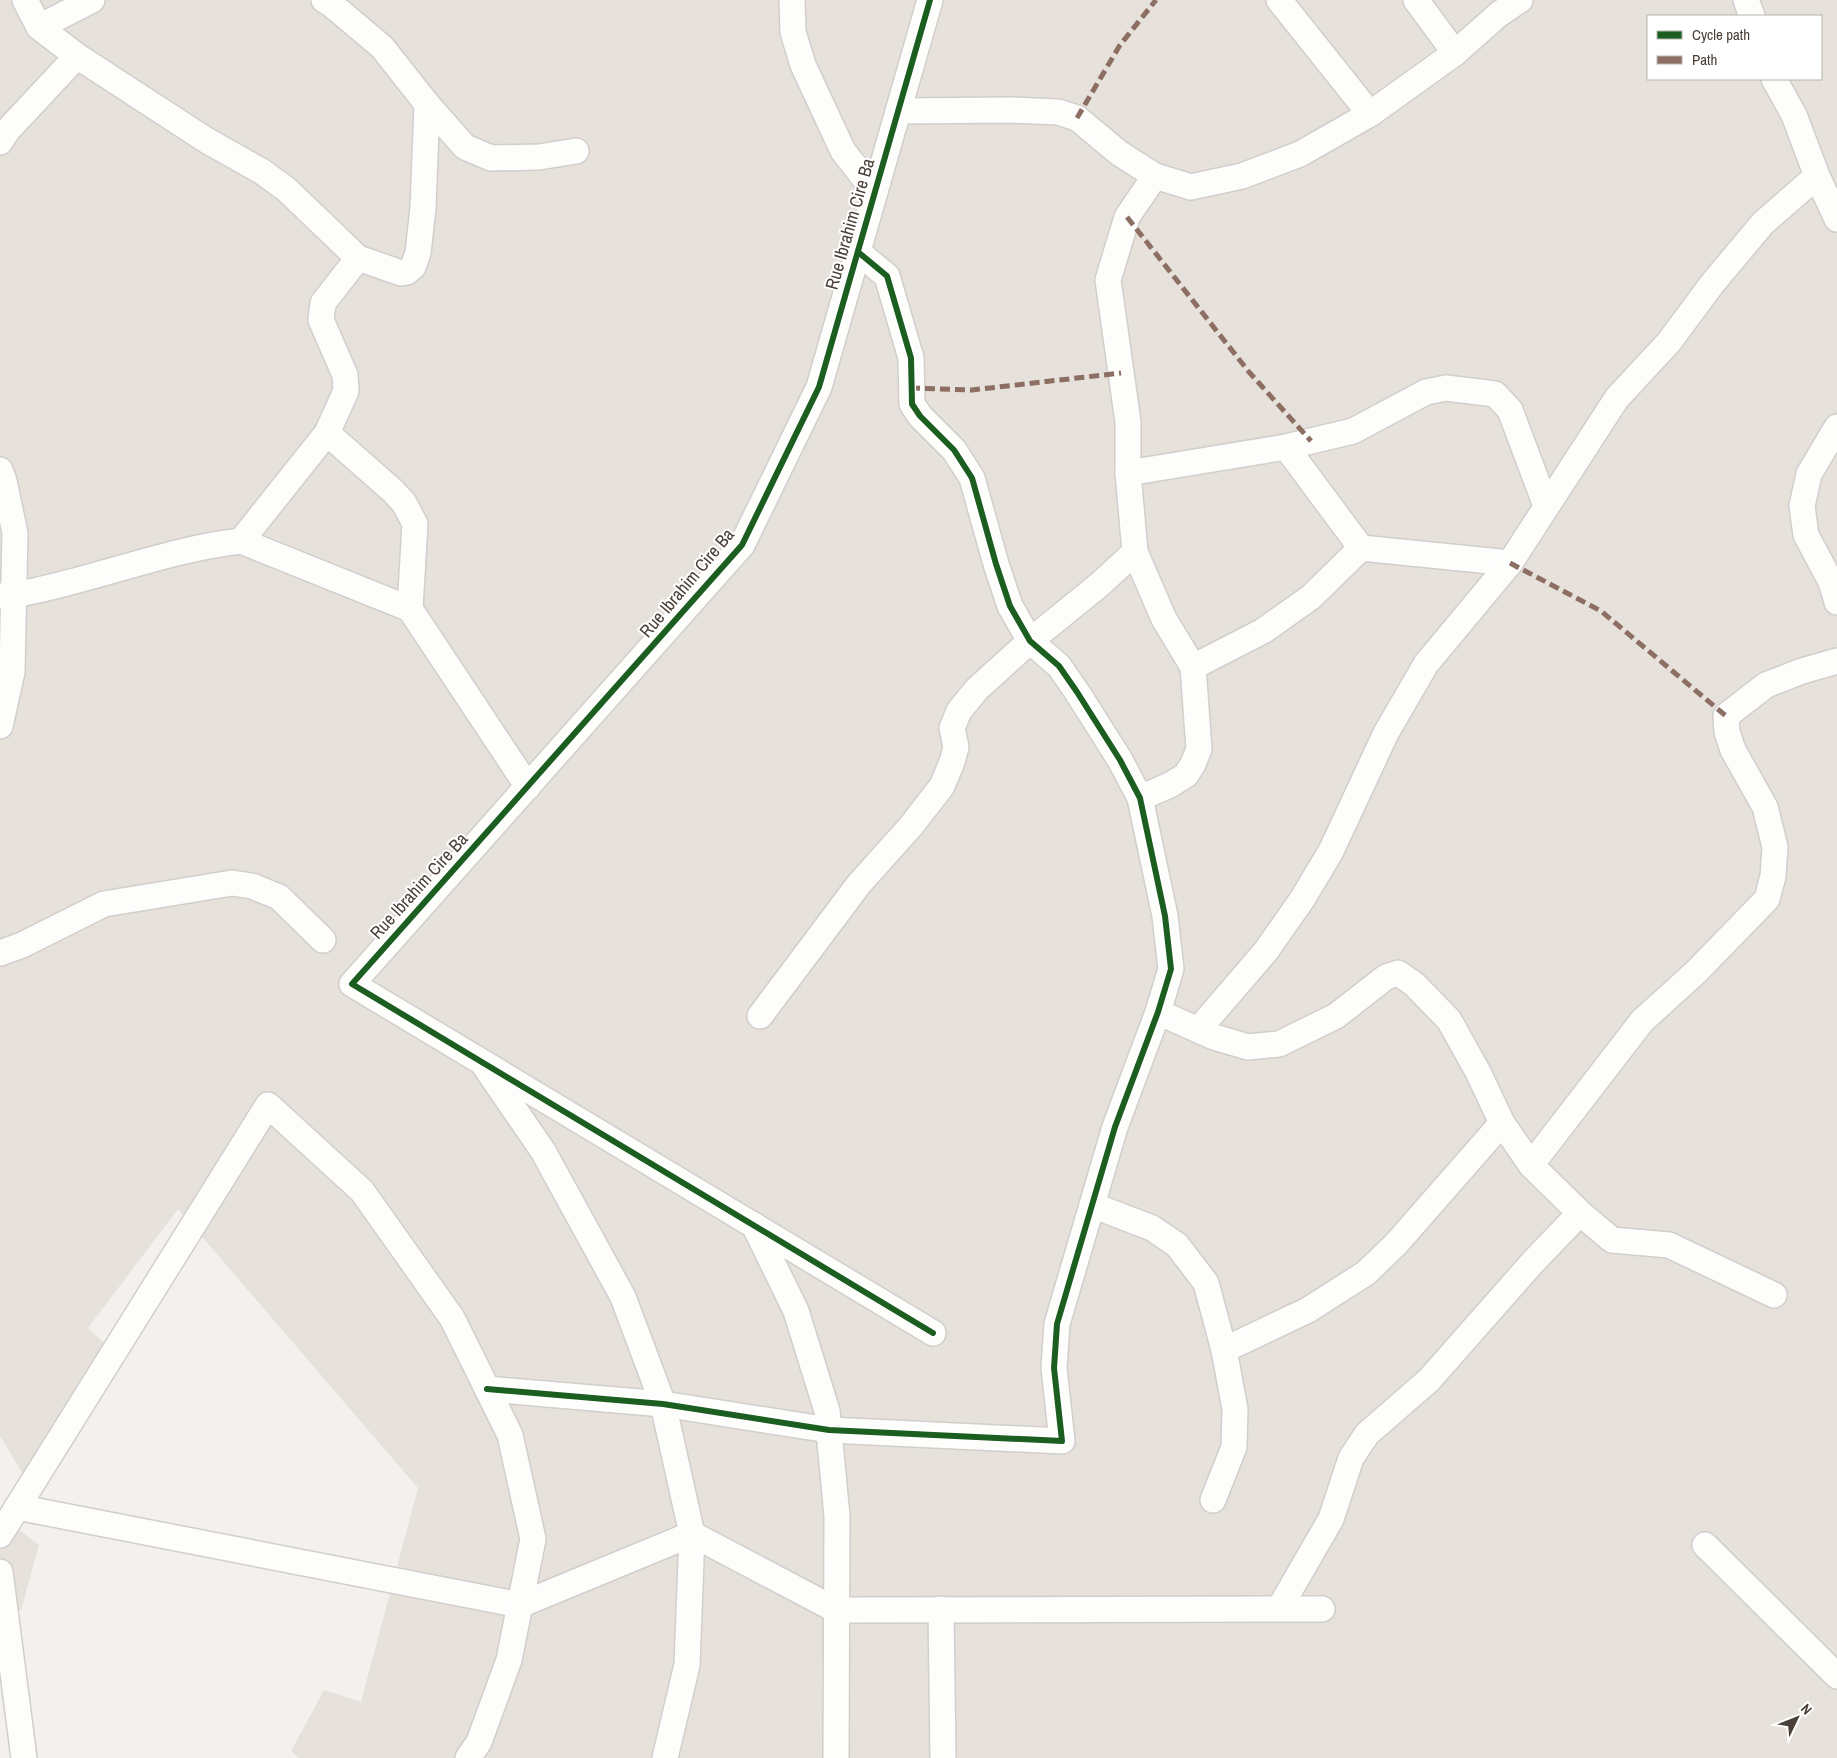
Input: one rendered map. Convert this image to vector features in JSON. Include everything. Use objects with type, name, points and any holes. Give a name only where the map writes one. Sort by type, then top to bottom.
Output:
[{"type":"street","points":[[25,0],[39,27],[77,56],[206,140],[280,184],[358,258],[401,273],[407,272],[413,267],[418,253],[423,208],[427,104]]},
{"type":"street","points":[[39,27],[92,0]]},
{"type":"street","points":[[324,0],[382,47],[427,104],[465,147],[491,158],[539,157],[576,151]]},
{"type":"street","points":[[792,0],[793,32],[803,65],[843,151],[875,192]]},
{"type":"street","name":"Rue Ibrahim Cire Ba","points":[[482,1062],[352,984],[742,545],[819,387],[930,0]]},
{"type":"street","points":[[1279,0],[1370,114]]},
{"type":"street","points":[[1416,0],[1455,53]]},
{"type":"street","points":[[898,111],[1012,110],[1058,112],[1077,118],[1119,153],[1155,176],[1191,187],[1242,176],[1300,154],[1370,114],[1455,53],[1500,14],[1520,0]]},
{"type":"street","points":[[1746,0],[1752,15]]},
{"type":"street","points":[[0,142],[7,131],[77,56]]},
{"type":"street","points":[[1775,80],[1794,115],[1817,176],[1837,219]]},
{"type":"street","points":[[1140,798],[1170,785],[1186,775],[1199,749],[1193,667],[1164,619],[1135,552],[1128,473],[1128,422],[1108,280],[1127,217],[1155,176]]},
{"type":"street","points":[[1198,1030],[1266,951],[1303,898],[1331,851],[1386,734],[1426,664],[1510,563],[1617,398],[1669,342],[1712,284],[1763,223],[1817,176]]},
{"type":"street","points":[[487,1389],[663,1404],[829,1430],[1062,1440],[1054,1368],[1057,1324],[1115,1127],[1158,1012],[1171,970],[1165,916],[1140,798],[1120,760],[1058,666],[1030,641],[1010,606],[972,478],[954,450],[920,416],[912,404],[910,358],[887,276],[858,252]]},
{"type":"street","points":[[241,541],[327,433],[346,391],[345,375],[321,320],[323,303],[358,258]]},
{"type":"street","points":[[1128,473],[1286,447],[1354,430],[1426,392],[1446,388],[1495,394],[1510,410],[1546,506]]},
{"type":"street","points":[[1837,428],[1809,474],[1802,506],[1806,535],[1831,582],[1837,602]]},
{"type":"street","points":[[327,433],[393,491],[404,503],[415,524],[410,609]]},
{"type":"street","points":[[1286,447],[1361,548],[1510,563]]},
{"type":"street","points":[[0,470],[4,480],[15,533],[7,596],[12,672],[0,726]]},
{"type":"street","points":[[7,596],[53,587],[204,546],[241,541],[410,609],[528,787]]},
{"type":"street","points":[[1193,667],[1263,631],[1311,597],[1361,548]]},
{"type":"street","points":[[760,1016],[858,884],[912,826],[942,786],[956,747],[952,728],[959,711],[977,689],[1030,641],[1099,585],[1135,552]]},
{"type":"street","points":[[1532,1165],[1642,1021],[1696,972],[1766,899],[1772,876],[1775,847],[1765,808],[1733,750],[1727,732],[1726,716],[1766,685],[1802,671],[1837,661]]},
{"type":"street","points":[[0,953],[22,945],[104,904],[232,883],[252,886],[279,897],[323,940]]},
{"type":"street","points":[[1158,1012],[1214,1037],[1248,1047],[1279,1044],[1336,1016],[1386,977],[1398,973],[1414,984],[1450,1020],[1478,1072],[1502,1123],[1532,1165],[1580,1213],[1612,1240],[1669,1245],[1774,1295]]},
{"type":"street","points":[[482,1062],[933,1333]]},
{"type":"street","points":[[482,1062],[543,1151],[623,1297],[663,1404],[692,1534],[687,1665],[665,1758]]},
{"type":"street","points":[[0,1535],[268,1105],[362,1192],[452,1318],[510,1435],[533,1539],[509,1660],[479,1742],[468,1758]]},
{"type":"street","points":[[1224,1350],[1308,1310],[1366,1272],[1396,1244],[1502,1123]]},
{"type":"street","points":[[1092,1205],[1152,1228],[1177,1245],[1206,1283],[1224,1350],[1235,1409],[1234,1447],[1213,1500]]},
{"type":"street","points":[[1279,1609],[1331,1519],[1351,1458],[1367,1434],[1429,1380],[1533,1262],[1580,1213]]},
{"type":"street","points":[[754,1225],[796,1311],[827,1411],[837,1516],[836,1758]]},
{"type":"street","points":[[17,1507],[520,1605],[692,1534]]},
{"type":"street","points":[[692,1534],[836,1610],[1322,1609]]},
{"type":"street","points":[[1705,1545],[1837,1676]]},
{"type":"street","points":[[0,1572],[24,1758]]},
{"type":"street","points":[[941,1610],[943,1758]]},
{"type":"shaded area","points":[[0,0],[1837,0],[1837,1758],[299,1758],[291,1751],[324,1690],[361,1702],[418,1488],[178,1209],[88,1328],[117,1355],[27,1481],[0,1436]]},
{"type":"shaded area","points":[[0,1516],[39,1545],[21,1610],[2,1617],[0,1615]]},
{"type":"marked path","points":[[1077,118],[1120,45],[1156,0]]},
{"type":"marked path","points":[[1127,217],[1249,372],[1311,441]]},
{"type":"marked path","points":[[910,388],[972,390],[1121,373]]},
{"type":"marked path","points":[[1510,563],[1601,611],[1726,716]]},
{"type":"cycle path","points":[[930,0],[819,387],[742,545],[352,984],[933,1333]]},
{"type":"cycle path","points":[[487,1389],[663,1404],[829,1430],[1062,1441],[1054,1368],[1057,1324],[1115,1127],[1158,1012],[1171,969],[1165,916],[1140,798],[1120,760],[1077,692],[1059,666],[1030,641],[1010,606],[972,478],[954,450],[920,416],[912,404],[911,358],[887,276],[858,252]]}]
